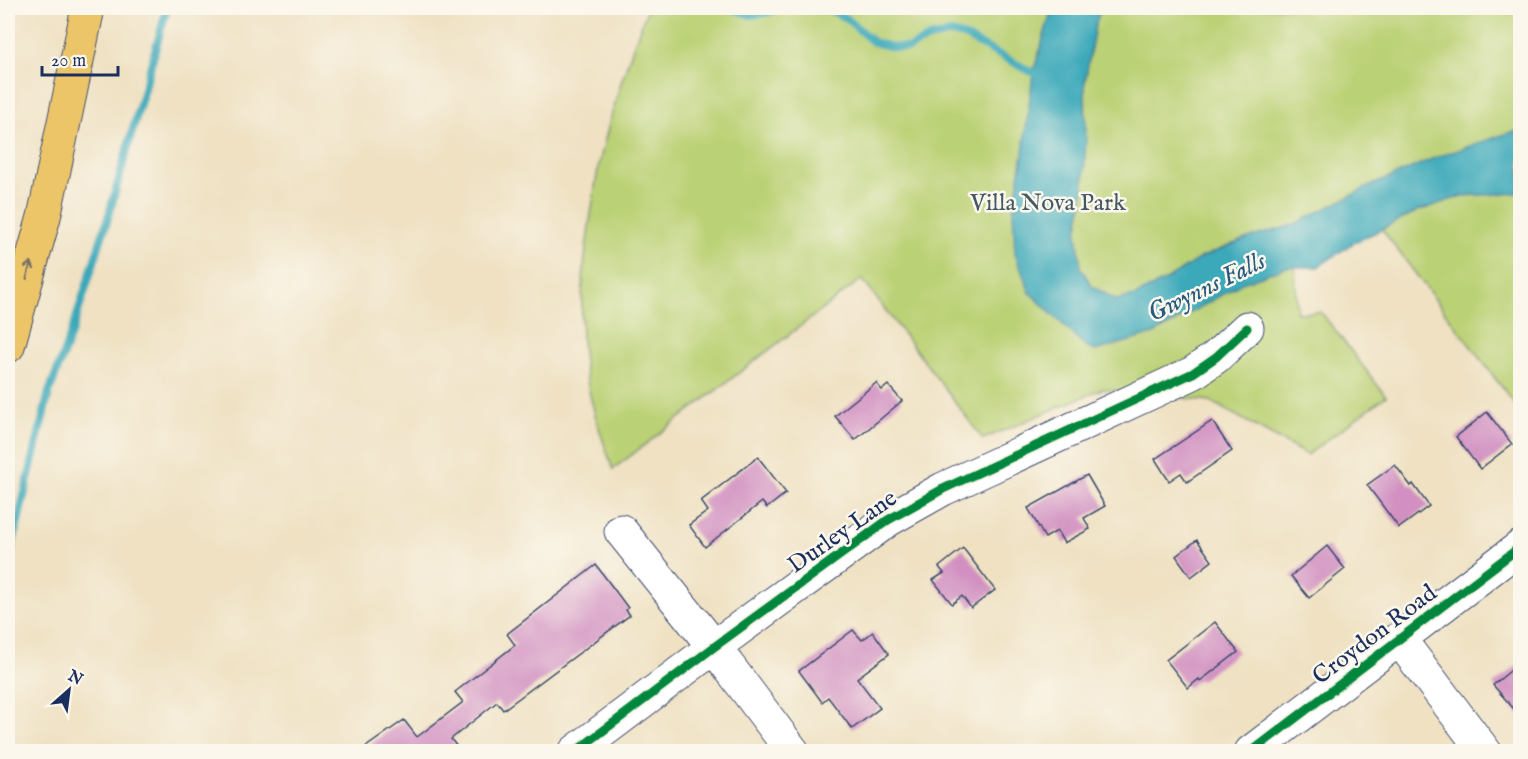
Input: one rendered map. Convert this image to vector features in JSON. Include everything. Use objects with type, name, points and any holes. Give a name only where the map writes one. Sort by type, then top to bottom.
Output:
[{"type":"highway","points":[[8,346],[44,217],[88,8]]},
{"type":"street","name":"Durley Lane","points":[[575,752],[888,520],[943,489],[1193,373],[1216,357],[1247,328]]},
{"type":"street","points":[[621,531],[714,647],[793,752]]},
{"type":"street","name":"Croydon Road","points":[[1251,752],[1521,547]]},
{"type":"street","points":[[1400,640],[1485,752]]},
{"type":"green space","name":"Villa Nova Park","points":[[648,8],[1520,8],[1520,411],[1355,194],[1295,264],[1297,313],[1321,312],[1386,396],[1307,455],[1210,401],[1102,389],[983,439],[862,279],[613,469],[586,377],[581,326],[582,288],[588,232],[600,160],[621,83]]},
{"type":"water","name":"Gwynns Falls","points":[[1052,8],[1101,8],[1095,26],[1085,82],[1086,137],[1083,200],[1077,233],[1081,268],[1092,286],[1116,300],[1135,296],[1166,280],[1200,258],[1245,239],[1293,225],[1368,187],[1434,158],[1520,131],[1520,193],[1462,196],[1418,211],[1352,244],[1318,267],[1286,267],[1242,283],[1154,334],[1095,351],[1084,345],[1030,293],[1015,254],[1013,212],[1033,73]]},
{"type":"building","points":[[876,383],[882,390],[888,385],[902,401],[855,440],[835,416]]},
{"type":"building","points":[[1487,412],[1512,444],[1480,469],[1456,437]]},
{"type":"building","points":[[1212,421],[1232,451],[1187,482],[1181,473],[1169,481],[1155,459]]},
{"type":"building","points":[[758,457],[786,493],[767,508],[762,502],[705,547],[689,525],[708,511],[701,501]]},
{"type":"building","points":[[1395,465],[1429,506],[1399,528],[1367,485]]},
{"type":"building","points":[[1087,475],[1105,506],[1084,518],[1090,529],[1064,543],[1057,531],[1045,538],[1028,508]]},
{"type":"building","points":[[1197,540],[1212,561],[1191,577],[1176,556]]},
{"type":"building","points":[[1327,546],[1345,569],[1309,598],[1291,576]]},
{"type":"building","points":[[963,548],[995,590],[971,608],[962,596],[952,604],[933,580],[944,573],[939,567]]},
{"type":"building","points":[[596,565],[628,608],[626,610],[630,615],[503,710],[497,702],[451,739],[461,752],[359,752],[404,720],[417,737],[463,702],[455,692],[515,645],[507,634]]},
{"type":"building","points":[[1215,622],[1238,652],[1188,688],[1166,660]]},
{"type":"building","points":[[853,630],[862,640],[873,632],[889,654],[857,678],[880,708],[852,729],[828,697],[822,702],[799,671]]},
{"type":"building","points":[[1521,662],[1521,717],[1493,685]]},
{"type":"waterway","points":[[8,563],[49,392],[72,331],[107,221],[167,8]]},
{"type":"waterway","points":[[730,8],[751,15],[781,8]]},
{"type":"waterway","points":[[819,8],[846,18],[873,42],[892,47],[909,48],[929,38],[952,33],[966,37],[1041,77]]},
{"type":"cycle path","points":[[575,752],[888,520],[943,489],[1193,373],[1216,357],[1247,328]]},
{"type":"cycle path","points":[[1251,752],[1520,547]]}]
